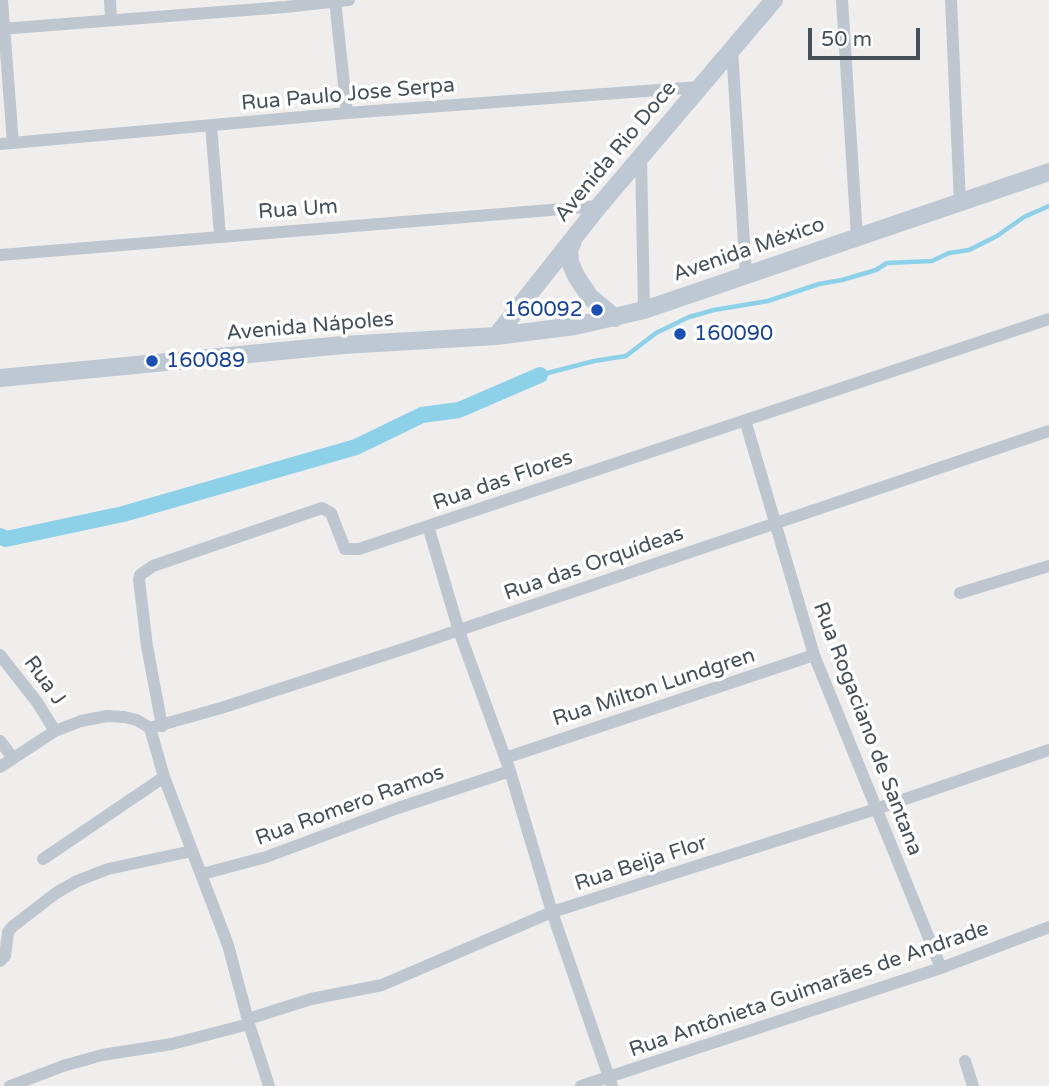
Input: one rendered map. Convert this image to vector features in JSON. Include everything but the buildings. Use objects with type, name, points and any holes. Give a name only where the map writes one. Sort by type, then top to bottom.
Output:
[{"type":"main road","name":"Avenida Rio Doce","points":[[496,336],[599,206],[774,0]]},
{"type":"main road","name":"Avenida México","points":[[457,339],[566,327],[645,310],[1049,173]]},
{"type":"main road","points":[[576,234],[569,250],[570,262],[576,276],[590,297],[615,318]]},
{"type":"main road","name":"Avenida Nápoles","points":[[0,378],[343,345],[457,339]]},
{"type":"street","points":[[2,0],[6,144]]},
{"type":"street","points":[[110,0],[111,19]]},
{"type":"street","points":[[2,29],[252,5],[349,0]]},
{"type":"street","points":[[842,0],[857,237]]},
{"type":"street","points":[[951,0],[960,202]]},
{"type":"street","points":[[335,1],[347,113]]},
{"type":"street","points":[[732,49],[746,275]]},
{"type":"street","name":"Rua Paulo Jose Serpa","points":[[6,144],[347,113],[699,87]]},
{"type":"street","points":[[211,125],[220,235]]},
{"type":"street","points":[[641,157],[645,310]]},
{"type":"street","name":"Rua Um","points":[[0,255],[599,206]]},
{"type":"street","name":"Rua das Flores","points":[[156,727],[140,596],[139,580],[145,571],[243,534],[322,509],[331,513],[342,544],[345,549],[350,550],[1049,319]]},
{"type":"street","name":"Rua Rogaciano de Santana","points":[[745,420],[814,655],[941,968]]},
{"type":"street","name":"Rua das Orquídeas","points":[[156,727],[459,631],[1049,430]]},
{"type":"street","points":[[428,526],[459,631],[510,772],[552,912],[611,1082]]},
{"type":"street","points":[[960,593],[1049,566]]},
{"type":"street","name":"Rua J","points":[[0,654],[37,702],[55,731]]},
{"type":"street","name":"Rua Milton Lundgren","points":[[505,758],[814,655]]},
{"type":"street","points":[[0,767],[55,731],[81,721],[107,716],[137,720],[156,727],[164,777],[228,945],[248,1022],[270,1086]]},
{"type":"street","points":[[0,741],[13,758]]},
{"type":"street","name":"Rua Beija Flor","points":[[10,1086],[102,1055],[172,1044],[248,1022],[311,999],[383,985],[552,912],[876,809],[1049,750]]},
{"type":"street","name":"Rua Romero Ramos","points":[[202,874],[266,857],[398,808],[510,772]]},
{"type":"street","points":[[43,859],[164,777]]},
{"type":"street","points":[[0,961],[5,956],[8,932],[12,927],[56,893],[108,869],[192,851]]},
{"type":"street","name":"Rua Antônieta Guimarães de Andrade","points":[[581,1086],[611,1082],[1049,928]]},
{"type":"street","points":[[965,1061],[973,1086]]},
{"type":"waterway","points":[[540,375],[626,356],[656,333],[689,317],[768,301],[819,284],[876,270],[887,263],[932,261],[949,253],[969,250],[997,236],[1024,217],[1049,206]]},
{"type":"waterway","points":[[0,536],[6,539],[123,514],[356,447],[422,415],[459,410],[540,375]]},
{"type":"waterway","points":[[0,543],[6,539]]},
{"type":"place","name":"160092","points":[[597,310]]},
{"type":"place","name":"160090","points":[[680,334]]},
{"type":"place","name":"160089","points":[[152,361]]}]
